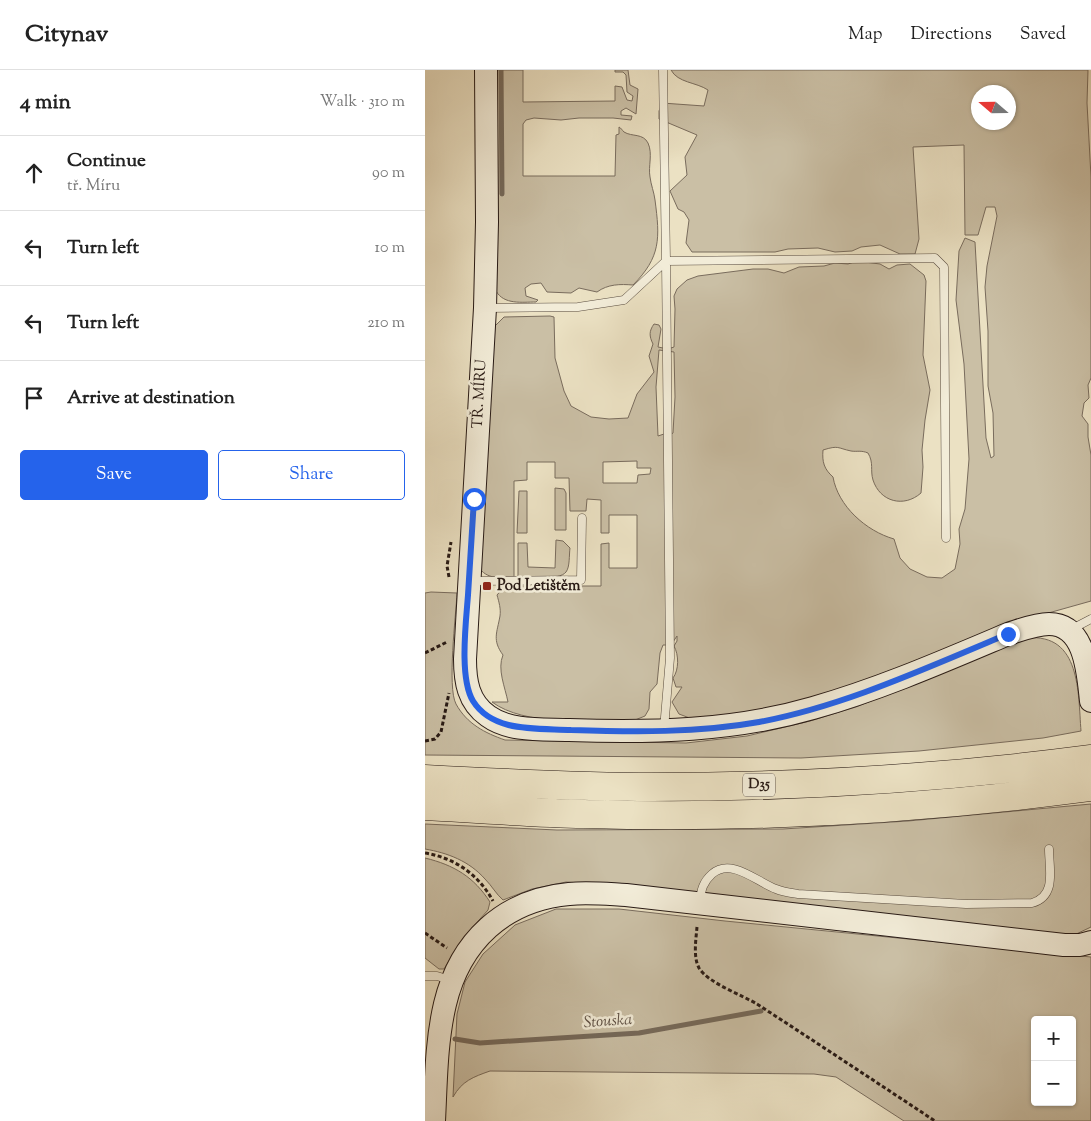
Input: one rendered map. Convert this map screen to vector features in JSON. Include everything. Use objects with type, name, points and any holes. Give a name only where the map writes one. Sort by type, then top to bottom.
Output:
[{"type":"highway","name":"D35","points":[[425,779],[600,786],[755,786],[951,775],[1091,759]]},
{"type":"highway","name":"D35","points":[[425,806],[584,814],[808,812],[1026,795],[1091,787]]},
{"type":"main road","name":"TŘ. MÍRU","points":[[486,70],[487,222],[485,308],[465,670],[471,698],[483,712],[500,722],[523,727],[582,730],[664,730]]},
{"type":"main road","points":[[664,730],[720,727],[777,718],[859,693],[1030,627],[1052,624],[1068,630],[1082,650],[1091,701]]},
{"type":"main road","points":[[434,1121],[441,1027],[445,1003],[452,981],[463,958],[482,932],[502,915],[535,900],[575,893],[626,895],[1064,945],[1080,945],[1091,942]]},
{"type":"lane","points":[[663,70],[670,658],[664,730]]},
{"type":"lane","points":[[485,308],[578,307],[623,300],[666,261],[935,258],[944,267],[946,538]]},
{"type":"lane","points":[[469,581],[581,580],[582,518]]},
{"type":"lane","points":[[1068,630],[1091,619]]},
{"type":"lane","points":[[700,903],[701,890],[705,881],[715,871],[727,868],[746,873],[775,889],[798,894],[966,904],[1032,904],[1044,898],[1049,886],[1049,849]]},
{"type":"lane","points":[[425,976],[444,977],[452,981]]},
{"type":"path","points":[[425,741],[435,739],[441,732],[449,692]]},
{"type":"path","points":[[425,853],[445,858],[468,871],[487,890],[502,915]]},
{"type":"path","points":[[697,926],[698,963],[700,969],[706,974],[717,983],[754,1002],[935,1121]]},
{"type":"path","points":[[425,933],[463,958]]},
{"type":"shaded area","points":[[495,70],[523,70],[523,102],[615,101],[615,86],[622,87],[627,100],[632,101],[633,96],[627,92],[626,75],[623,72],[615,72],[615,70],[628,70],[630,85],[638,89],[636,114],[626,108],[621,111],[621,115],[632,116],[631,120],[613,118],[561,120],[534,118],[526,120],[523,124],[523,176],[615,176],[616,135],[619,134],[619,127],[624,132],[640,136],[646,140],[650,151],[650,180],[655,200],[658,236],[654,256],[633,285],[614,285],[605,287],[597,292],[579,288],[571,293],[547,292],[541,283],[531,284],[525,288],[526,296],[538,300],[536,302],[508,301],[496,291]]},
{"type":"shaded area","points":[[671,70],[1088,70],[1087,103],[1091,177],[1091,378],[1088,385],[1089,398],[1084,403],[1082,416],[1088,424],[1091,455],[1091,601],[1027,619],[871,680],[783,707],[695,720],[679,714],[672,702],[682,687],[676,687],[673,678],[678,662],[674,646],[677,636],[671,645],[663,645],[660,653],[657,684],[650,692],[649,709],[645,716],[630,722],[578,722],[539,719],[506,710],[492,702],[508,702],[501,672],[503,655],[496,641],[500,613],[497,595],[505,586],[601,586],[601,544],[609,543],[609,568],[637,568],[637,515],[609,515],[609,533],[601,533],[601,500],[587,499],[586,511],[570,511],[569,478],[555,478],[555,462],[527,462],[527,480],[514,481],[514,577],[491,576],[483,573],[480,569],[494,327],[504,317],[554,317],[555,358],[564,391],[571,406],[591,417],[609,419],[628,418],[637,394],[654,372],[649,356],[653,344],[650,331],[654,324],[659,325],[661,329],[658,347],[668,349],[674,347],[674,296],[677,289],[687,280],[698,276],[753,269],[768,269],[784,273],[799,267],[824,266],[835,263],[848,264],[857,261],[880,264],[889,269],[897,265],[910,264],[924,275],[926,281],[923,355],[930,390],[922,450],[921,493],[907,500],[900,501],[887,498],[876,487],[872,476],[871,460],[866,452],[832,448],[823,450],[823,458],[824,465],[833,477],[841,498],[855,516],[873,530],[894,539],[900,558],[910,569],[927,577],[942,578],[955,569],[960,544],[959,529],[965,509],[969,459],[964,364],[956,300],[959,251],[965,238],[975,242],[986,438],[991,458],[994,456],[993,413],[988,386],[988,331],[985,287],[987,266],[997,216],[995,207],[986,207],[978,235],[965,235],[964,145],[913,147],[919,239],[915,254],[900,254],[880,245],[861,247],[852,251],[835,252],[818,248],[788,249],[775,252],[692,252],[686,243],[689,220],[684,212],[678,209],[670,191],[687,175],[685,157],[697,135],[659,119],[659,111],[662,103],[704,106],[708,90],[678,77]],"holes":[[[659,350],[674,352],[675,397],[673,433],[658,436],[656,387]],[[637,461],[637,468],[651,468],[650,474],[638,475],[637,483],[603,483],[603,462]]]},
{"type":"shaded area","points":[[555,488],[564,489],[566,493],[566,530],[555,530]]},
{"type":"shaded area","points":[[519,491],[527,491],[527,533],[517,533]]},
{"type":"shaded area","points":[[556,540],[563,541],[570,548],[569,564],[566,572],[557,577],[550,578],[518,577],[518,543],[527,543],[528,567],[555,568]]},
{"type":"shaded area","points":[[425,593],[457,593],[452,667],[453,695],[456,704],[465,717],[477,727],[505,740],[686,743],[747,736],[810,721],[856,707],[1027,638],[1045,639],[1058,645],[1067,655],[1077,684],[1081,731],[1043,738],[919,751],[801,758],[425,755]]},
{"type":"shaded area","points":[[1091,804],[1091,927],[1072,936],[625,886],[566,882],[532,889],[503,900],[472,867],[450,856],[425,849],[425,824],[557,830],[783,829],[908,821]]},
{"type":"shaded area","points":[[425,858],[445,864],[462,873],[484,893],[490,902],[488,910],[464,937],[444,969],[439,969],[425,958]]},
{"type":"shaded area","points":[[556,909],[619,909],[1091,957],[1091,1121],[904,1121],[836,1077],[814,1074],[490,1071],[469,1080],[460,1087],[453,1097],[457,1014],[465,982],[483,954],[515,925]]},
{"type":"waterway","points":[[501,70],[502,194]]},
{"type":"waterway","name":"Stouska","points":[[455,1039],[480,1043],[639,1033],[761,1011]]},
{"type":"place","name":"Pod Letištěm","points":[[487,586]]},
{"type":"route","points":[[474,499],[465,634],[466,680],[471,698],[477,707],[489,717],[505,724],[533,728],[630,731],[720,727],[760,722],[851,696],[932,666],[1008,634]]}]
